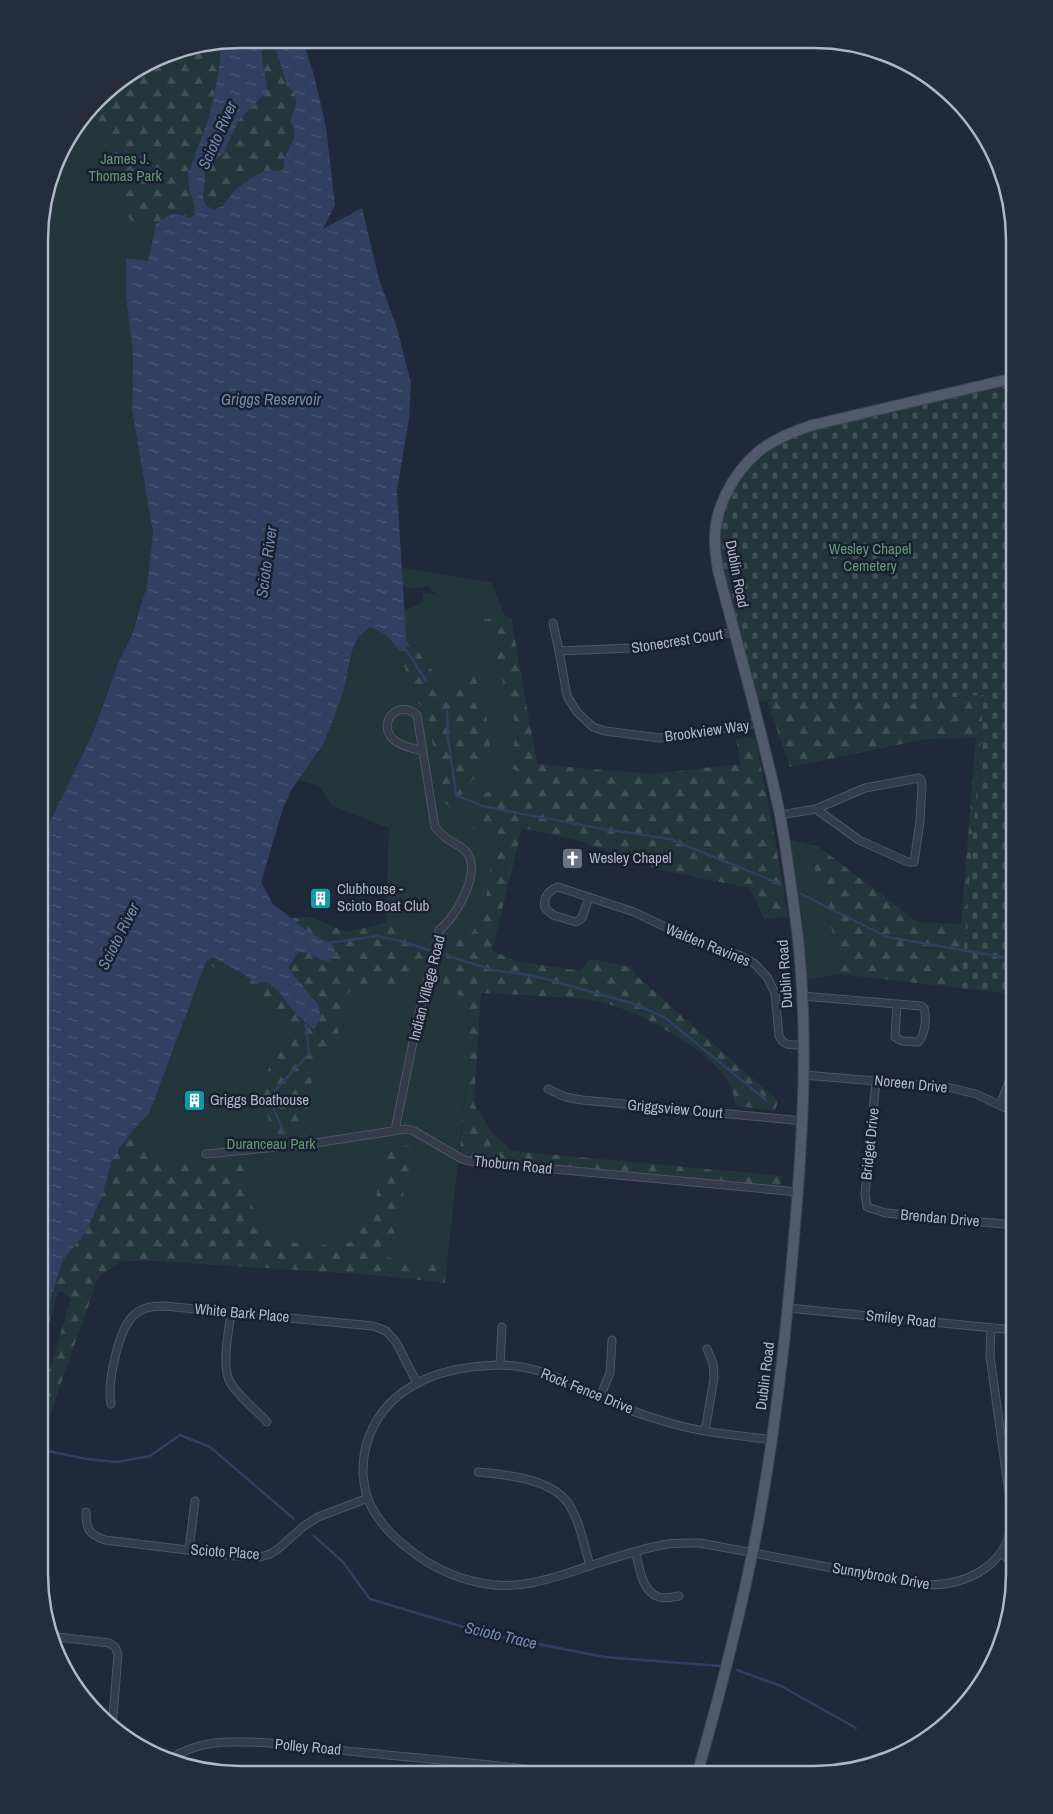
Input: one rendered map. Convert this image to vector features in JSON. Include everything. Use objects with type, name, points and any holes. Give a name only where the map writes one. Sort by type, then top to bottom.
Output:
[{"type":"main road","name":"Dublin Road","points":[[699,1766],[734,1640],[773,1440],[788,1308],[798,1192],[804,1075],[798,934],[780,815],[718,570],[714,542],[716,526],[724,498],[736,477],[759,452],[784,436],[814,424],[1006,380]]},
{"type":"street","name":"Brookview Way","points":[[553,623],[567,696],[577,712],[593,727],[605,731],[660,738],[758,723]]},
{"type":"street","name":"Stonecrest Court","points":[[559,651],[654,647],[734,632]]},
{"type":"street","name":"Indian Village Road","points":[[395,1130],[426,982],[440,930],[452,918],[464,897],[471,874],[468,854],[463,848],[447,839],[435,827],[423,751],[417,714],[408,709],[394,710],[387,724],[388,733],[392,739],[398,743],[423,751]]},
{"type":"street","points":[[780,815],[816,809],[866,788],[917,778],[921,780],[920,821],[914,862],[885,853],[859,840],[816,809]]},
{"type":"street","name":"Walden Ravines","points":[[589,897],[582,918],[576,922],[554,915],[546,908],[546,896],[551,890],[558,887],[589,897],[634,912],[699,943],[739,955],[755,964],[768,977],[776,993],[781,1041],[785,1044],[803,1045]]},
{"type":"street","points":[[802,996],[921,1006],[924,1008],[925,1014],[923,1037],[918,1042],[902,1042],[895,1037],[896,1005]]},
{"type":"street","name":"Noreen Drive","points":[[804,1075],[964,1090],[1006,1108]]},
{"type":"street","name":"Bridget Drive","points":[[867,1207],[865,1194],[876,1081]]},
{"type":"street","name":"Griggsview Court","points":[[548,1089],[565,1097],[582,1100],[803,1121]]},
{"type":"street","points":[[1000,1105],[1006,1090]]},
{"type":"street","name":"Thoburn Road","points":[[206,1154],[309,1144],[406,1129],[414,1131],[468,1161],[798,1192]]},
{"type":"street","name":"Brendan Drive","points":[[867,1207],[886,1213],[1006,1224]]},
{"type":"street","name":"White Bark Place","points":[[111,1404],[109,1395],[111,1373],[124,1332],[133,1316],[151,1306],[373,1326],[386,1331],[396,1342],[417,1383]]},
{"type":"street","name":"Smiley Road","points":[[788,1308],[1006,1329]]},
{"type":"street","points":[[231,1312],[226,1372],[230,1382],[267,1422]]},
{"type":"street","points":[[500,1365],[502,1327]]},
{"type":"street","points":[[991,1328],[990,1356],[1006,1473]]},
{"type":"street","points":[[600,1397],[610,1373],[612,1340]]},
{"type":"street","points":[[705,1431],[714,1378],[713,1363],[708,1349]]},
{"type":"street","name":"Rock Fence Drive","points":[[368,1498],[364,1482],[363,1461],[368,1436],[380,1414],[396,1397],[417,1383],[459,1369],[500,1365],[542,1372],[622,1407],[663,1421],[705,1431],[773,1440]]},
{"type":"street","points":[[478,1472],[517,1476],[553,1490],[562,1496],[573,1513],[590,1566]]},
{"type":"street","points":[[368,1498],[380,1522],[394,1538],[416,1555],[436,1567],[482,1584],[518,1586],[556,1578],[666,1544],[693,1543],[752,1553]]},
{"type":"street","name":"Scioto Place","points":[[86,1512],[86,1526],[89,1532],[99,1538],[236,1556],[260,1557],[278,1549],[304,1526],[318,1517],[368,1498]]},
{"type":"street","points":[[189,1550],[195,1501]]},
{"type":"street","points":[[1006,1542],[1001,1553],[1006,1557]]},
{"type":"street","points":[[636,1552],[645,1585],[653,1594],[664,1598],[679,1596]]},
{"type":"street","name":"Sunnybrook Drive","points":[[752,1553],[934,1586],[950,1584],[972,1576],[984,1570],[1001,1553]]},
{"type":"street","points":[[58,1637],[109,1643],[115,1647],[118,1654],[113,1719]]},
{"type":"street","name":"Polley Road","points":[[176,1755],[181,1751],[211,1744],[231,1742],[266,1743],[499,1766]]},
{"type":"green space","points":[[221,48],[219,71],[209,117],[188,174],[189,188],[195,207],[194,216],[189,218],[180,213],[156,224],[154,230],[133,223],[127,215],[105,141],[93,115],[122,87],[143,73],[166,62],[202,51]]},
{"type":"green space","points":[[262,48],[276,50],[287,86],[295,93],[296,104],[290,121],[294,134],[285,157],[283,170],[267,171],[229,196],[223,206],[214,209],[206,206],[203,197],[206,169],[224,152],[239,120],[267,80],[261,61]]},
{"type":"green space","name":"James J. Thomas Park","points":[[219,49],[154,230],[148,261],[126,258],[126,297],[133,354],[132,411],[153,533],[148,586],[93,733],[48,826],[48,227],[51,202],[62,166],[73,143],[87,122],[113,95],[122,87],[154,67],[190,54]]},
{"type":"green space","name":"Wesley Chapel Cemetery","points":[[1006,380],[1006,993],[961,988],[984,695],[925,699],[752,701],[714,542],[736,477],[784,436]]},
{"type":"green space","name":"Duranceau Park","points":[[389,566],[491,582],[506,618],[532,770],[468,998],[469,1058],[445,1283],[376,1275],[155,1261],[134,1129],[149,1114],[206,962],[336,955],[291,918],[310,917],[346,932],[386,923],[389,828],[332,806],[319,786],[299,780],[324,743],[351,663],[353,648],[360,635],[370,626],[387,636],[400,651],[405,610],[423,602],[423,594],[435,594],[429,586],[410,589],[394,582]]},
{"type":"green space","points":[[511,617],[537,764],[650,774],[741,764],[736,739],[755,737],[788,917],[765,919],[750,888],[660,870],[584,842],[522,828],[492,951],[517,961],[580,971],[590,959],[630,967],[637,976],[778,1101],[775,1111],[736,1106],[730,1084],[720,1071],[689,1044],[649,1021],[611,1005],[567,998],[481,993],[474,1104],[491,1132],[512,1151],[782,1176],[781,1187],[459,1158],[469,1058],[468,998],[443,990],[448,939],[472,933],[484,913],[494,843],[470,825],[485,793],[518,783],[522,774],[510,767],[517,727],[483,619]]},
{"type":"green space","points":[[406,635],[445,688],[473,673],[484,698],[491,755],[451,809],[442,799],[427,711],[414,699],[400,651],[407,650]]},
{"type":"green space","points":[[984,695],[968,901],[1006,978],[1006,993],[838,974],[839,956],[808,844],[819,847],[917,922],[961,924],[976,738],[926,739],[790,767],[767,701],[925,699]]},
{"type":"green space","points":[[790,840],[808,844],[839,956],[838,974],[807,980],[802,916]]},
{"type":"green space","points":[[310,917],[346,932],[386,923],[412,931],[430,943],[424,969],[399,989],[351,990],[342,1001],[338,1034],[310,1085],[309,1104],[301,1134],[276,1137],[272,1133],[262,1091],[274,1050],[290,1030],[260,997],[206,962],[213,957],[256,983],[267,982],[278,991],[297,1015],[318,1006],[288,969],[298,952],[308,952],[317,958],[333,945],[310,933],[291,918]]},
{"type":"green space","points":[[134,1129],[160,1157],[193,1163],[242,1157],[256,1223],[279,1240],[316,1246],[353,1242],[374,1209],[385,1150],[415,1144],[388,1258],[447,1265],[445,1283],[376,1275],[155,1261],[121,1261],[98,1278],[48,1420],[48,1374],[71,1299],[64,1292],[58,1292],[48,1328],[48,1306],[63,1260],[86,1232],[101,1199],[113,1157]]},
{"type":"water","name":"Griggs Reservoir","points":[[221,48],[262,48],[267,91],[239,120],[224,152],[206,169],[203,197],[206,206],[214,209],[223,206],[236,190],[254,176],[267,171],[283,170],[285,157],[294,138],[293,126],[290,121],[296,104],[295,93],[287,86],[276,50],[273,48],[305,48],[314,75],[326,127],[335,205],[323,229],[362,208],[379,279],[397,328],[411,383],[409,419],[397,491],[407,651],[400,651],[383,633],[370,627],[360,635],[353,648],[343,693],[324,743],[292,789],[283,808],[261,882],[273,904],[310,933],[333,945],[336,955],[328,962],[310,954],[298,952],[288,968],[318,1005],[321,1018],[314,1029],[297,1015],[278,991],[267,982],[256,983],[213,957],[206,962],[149,1114],[134,1129],[113,1157],[101,1199],[86,1232],[63,1260],[48,1306],[48,826],[93,733],[118,663],[132,634],[147,586],[153,533],[132,411],[133,354],[126,297],[126,258],[148,261],[156,224],[175,214],[189,218],[194,216],[195,207],[189,188],[188,174],[209,117],[219,71]]},
{"type":"waterway","points":[[407,651],[426,681]]},
{"type":"waterway","points":[[447,712],[448,737],[456,795],[482,806],[597,828],[670,839],[780,884]]},
{"type":"waterway","points":[[801,894],[887,937],[1006,958]]},
{"type":"waterway","points":[[328,943],[377,936],[400,941],[493,970],[535,976],[631,1003],[664,1017],[766,1100]]},
{"type":"waterway","points":[[284,1132],[272,1105],[276,1089],[309,1054],[306,1022]]},
{"type":"waterway","name":"Scioto Trace","points":[[48,1451],[86,1459],[117,1462],[150,1456],[180,1435],[210,1447],[294,1519]]},
{"type":"waterway","name":"Scioto Trace","points":[[314,1536],[343,1562],[370,1599],[487,1634],[604,1657],[720,1666]]},
{"type":"waterway","name":"Scioto Trace","points":[[737,1670],[781,1686],[856,1728]]},
{"type":"place","name":"Wesley Chapel","points":[[573,858]]},
{"type":"place","name":"Clubhouse - Scioto Boat Club","points":[[321,898]]},
{"type":"place","name":"Griggs Boathouse","points":[[194,1100]]},
{"type":"water label","name":"Scioto River","points":[[217,135]]},
{"type":"water label","name":"Scioto River","points":[[266,562]]},
{"type":"water label","name":"Scioto River","points":[[118,936]]}]
